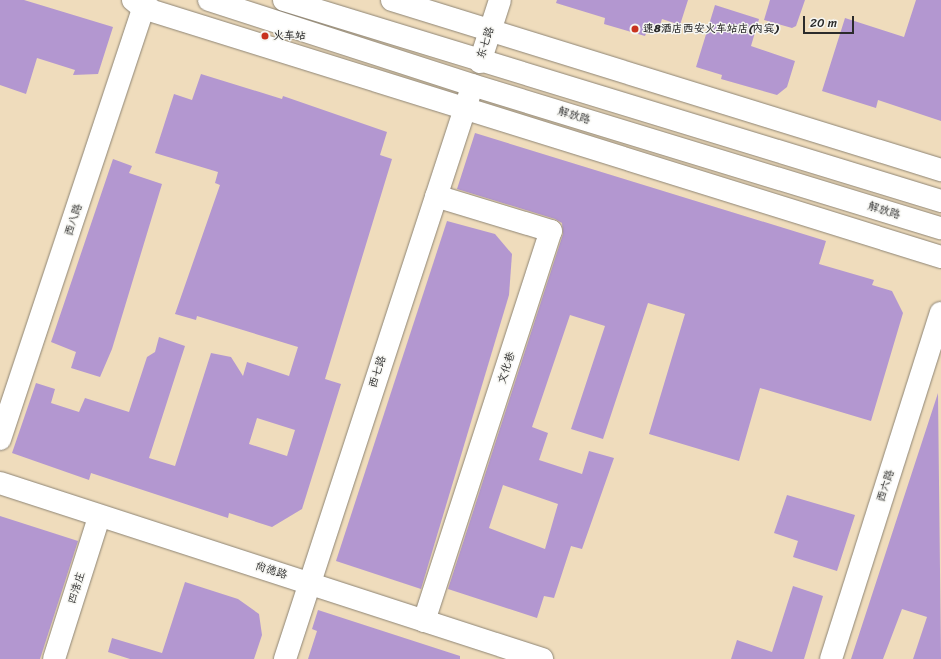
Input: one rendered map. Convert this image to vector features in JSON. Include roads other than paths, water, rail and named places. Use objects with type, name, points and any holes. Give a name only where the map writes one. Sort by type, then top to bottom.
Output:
[{"type":"street","name":"解放路","points":[[209,0],[472,85],[941,228]]},
{"type":"street","points":[[284,0],[480,62],[941,201]]},
{"type":"street","points":[[392,0],[941,170]]},
{"type":"street","name":"东七路","points":[[472,85],[500,0]]},
{"type":"street","points":[[141,3],[465,109],[941,257]]},
{"type":"street","name":"西八路","points":[[0,439],[141,3]]},
{"type":"street","name":"西七路","points":[[285,659],[472,85]]},
{"type":"street","name":"文化巷","points":[[424,621],[551,231],[436,196]]},
{"type":"street","name":"西六路","points":[[831,659],[941,313]]},
{"type":"street","name":"尚德路","points":[[0,483],[99,517],[542,659]]},
{"type":"street","name":"四浩庄","points":[[54,659],[99,517]]},
{"type":"place","name":"速8酒店西安火车站店(内宾)","points":[[635,29]]},
{"type":"place","name":"火车站","points":[[265,36]]}]
